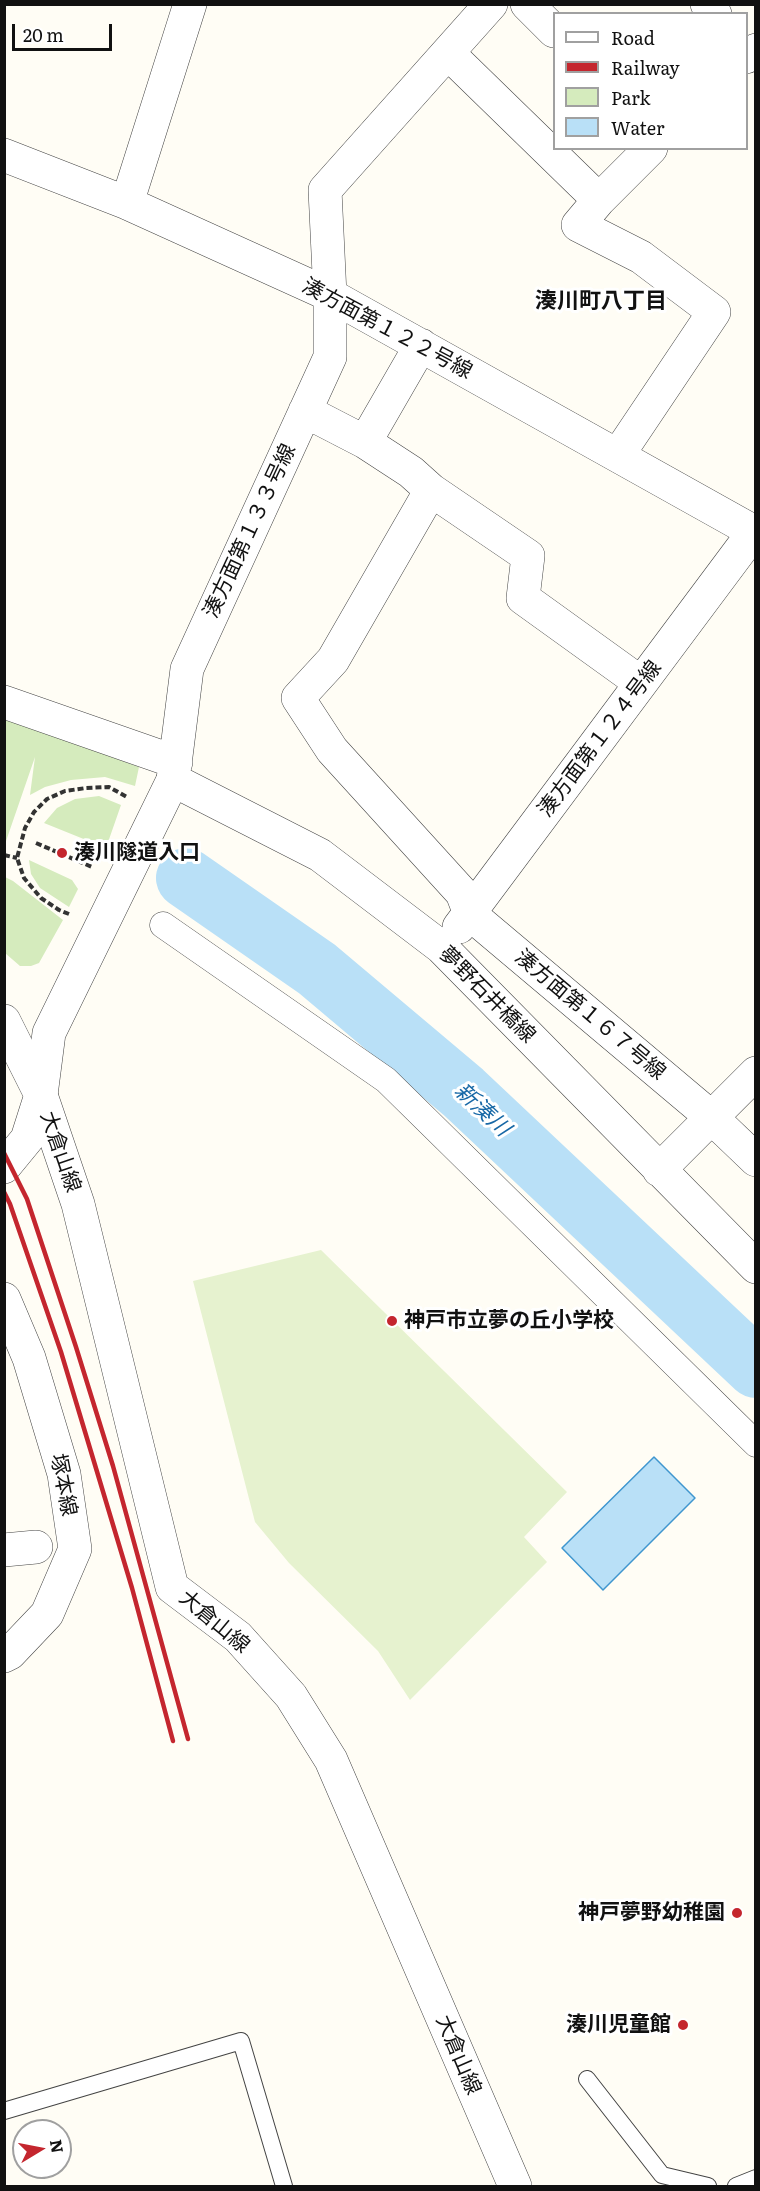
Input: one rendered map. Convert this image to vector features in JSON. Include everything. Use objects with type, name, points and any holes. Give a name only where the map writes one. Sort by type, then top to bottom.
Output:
[{"type":"street","name":"湊方面第１３３号線","points":[[41,1095],[49,1033],[175,771],[187,669],[330,357],[330,295],[325,190],[491,4]]},
{"type":"street","points":[[527,4],[553,29]]},
{"type":"street","points":[[127,203],[182,7]]},
{"type":"street","points":[[448,53],[599,200]]},
{"type":"street","points":[[618,455],[714,312],[641,257],[578,225],[599,200],[649,150]]},
{"type":"street","name":"湊方面第１２２号線","points":[[4,155],[127,203],[330,295],[755,531]]},
{"type":"street","points":[[365,442],[421,345]]},
{"type":"street","points":[[305,411],[365,442],[411,471],[431,490],[528,556],[523,598],[641,683]]},
{"type":"street","points":[[431,490],[333,660],[298,698],[332,750],[462,893],[470,914]]},
{"type":"street","name":"湊方面第１２４号線","points":[[441,947],[470,914],[755,531]]},
{"type":"street","points":[[4,702],[175,771]]},
{"type":"street","name":"夢野石井橋線","points":[[175,771],[320,855],[441,947],[756,1267]]},
{"type":"street","name":"湊方面第１６７号線","points":[[470,914],[710,1116],[756,1160]]},
{"type":"street","points":[[163,926],[386,1080],[756,1444]]},
{"type":"street","name":"大倉山線","points":[[4,1021],[41,1095],[78,1204],[172,1587],[238,1637],[291,1696],[331,1760],[515,2187]]},
{"type":"street","points":[[659,1170],[710,1116],[756,1073]]},
{"type":"street","points":[[4,1167],[27,1139],[41,1095]]},
{"type":"street","name":"塚本線","points":[[4,1299],[29,1358],[64,1474],[75,1549],[47,1614],[10,1653],[4,1656]]},
{"type":"street","points":[[4,1550],[36,1547]]},
{"type":"lane","points":[[4,2111],[241,2042],[284,2187]]},
{"type":"lane","points":[[587,2079],[662,2175],[708,2187]]},
{"type":"lane","points":[[736,2187],[756,2178]]},
{"type":"path","points":[[76,917],[59,910],[41,898],[24,878],[17,858],[25,828],[34,812],[47,799],[65,791],[109,787],[130,799]]},
{"type":"path","points":[[36,843],[80,861]]},
{"type":"path","points":[[4,855],[17,858]]},
{"type":"green space","points":[[4,717],[139,767],[135,786],[105,777],[71,780],[45,787],[30,795],[35,757],[5,844]]},
{"type":"green space","points":[[99,796],[121,805],[106,848],[44,823],[57,808],[75,799]]},
{"type":"green space","points":[[29,860],[72,880],[78,889],[69,907],[40,888],[31,874]]},
{"type":"green space","points":[[5,877],[63,920],[39,963],[31,966],[20,966],[5,953]]},
{"type":"green space","points":[[321,1250],[567,1492],[524,1537],[547,1562],[410,1700],[378,1651],[289,1563],[255,1522],[193,1281]]},
{"type":"water","points":[[654,1457],[695,1498],[603,1590],[562,1548]]},
{"type":"waterway","name":"新湊川","points":[[186,878],[317,969],[463,1092],[756,1368]]},
{"type":"railway","points":[[4,1153],[27,1199],[76,1347],[113,1466],[188,1739]]},
{"type":"railway","points":[[4,1192],[61,1352],[132,1588],[173,1741]]},
{"type":"place","name":"湊川隧道入口","points":[[62,853]]},
{"type":"place","name":"神戸市立夢の丘小学校","points":[[392,1321]]},
{"type":"place","name":"神戸夢野幼稚園","points":[[737,1913]]},
{"type":"place","name":"湊川児童館","points":[[683,2025]]},
{"type":"district","name":"湊川町八丁目","points":[[601,302]]}]
